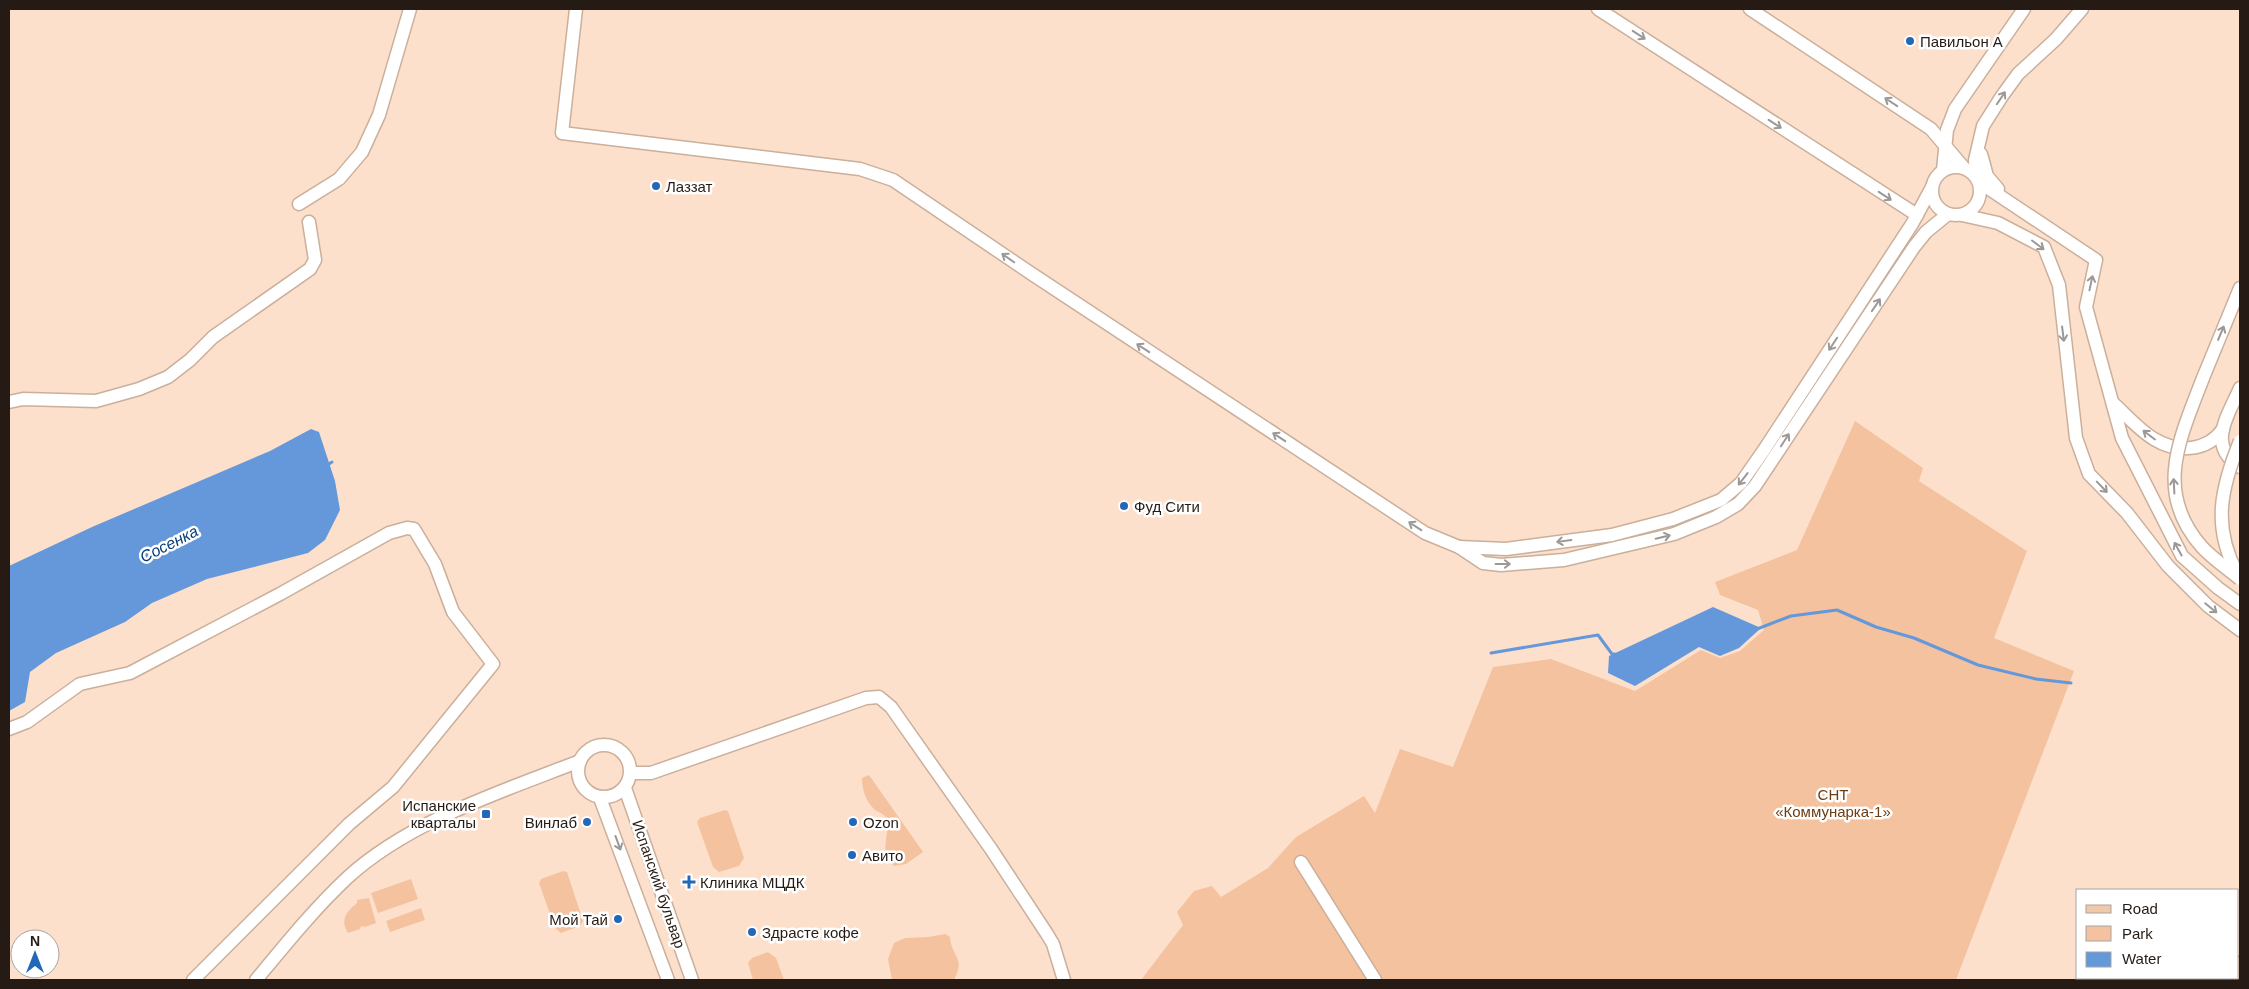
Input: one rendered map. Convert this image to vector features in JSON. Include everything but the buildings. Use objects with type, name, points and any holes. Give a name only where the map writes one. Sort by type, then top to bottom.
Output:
[{"type":"street","points":[[299,204],[339,179],[362,152],[380,115],[410,9]]},
{"type":"street","points":[[576,9],[562,133],[860,169],[894,180],[1032,274],[1425,533],[1459,547],[1482,563],[1501,565],[1564,560],[1674,534],[1716,517],[1738,504],[1755,486],[1914,247],[1926,232],[1948,214]]},
{"type":"street","points":[[1598,9],[1916,215]]},
{"type":"street","points":[[1750,9],[1931,129],[1945,143],[1964,168],[1977,179],[2096,260],[2086,307],[2122,438],[2182,556],[2218,588],[2240,604]]},
{"type":"street","points":[[1943,170],[1947,130],[1955,110],[2024,9]]},
{"type":"street","points":[[1962,215],[1969,212],[1978,202],[1981,189],[1977,179],[1975,160],[1983,126],[2018,74],[2056,39],[2082,9]]},
{"type":"street","points":[[1983,126],[1981,151],[1987,176],[2012,203]]},
{"type":"street","points":[[1459,547],[1506,549],[1612,535],[1673,519],[1720,500],[1741,484],[1916,215],[1938,175],[1943,170],[1956,167],[1964,168]]},
{"type":"street","points":[[1932,187],[1937,206],[1948,214],[1998,223],[2044,247],[2059,285],[2076,438],[2089,474],[2127,513],[2168,566],[2208,606],[2240,630]]},
{"type":"street","points":[[9,402],[23,400],[96,401],[140,389],[168,377],[190,360],[213,337],[310,270],[315,260],[309,222]]},
{"type":"street","points":[[2240,288],[2203,378],[2178,446],[2173,485],[2176,501],[2189,531],[2198,543],[2240,578]]},
{"type":"street","points":[[2112,402],[2151,437],[2174,447],[2190,448],[2205,445],[2217,437],[2223,429],[2240,388]]},
{"type":"street","points":[[2223,429],[2222,446],[2230,459],[2240,467]]},
{"type":"street","points":[[2240,441],[2224,486],[2221,524],[2229,559],[2240,578]]},
{"type":"street","points":[[9,729],[27,722],[80,684],[130,673],[280,594],[389,533],[407,528],[414,529],[435,564],[453,612],[493,664],[394,787],[349,824],[193,980]]},
{"type":"street","points":[[631,773],[651,774],[866,698],[879,697],[891,707],[991,849],[1047,934],[1053,944],[1064,980]]},
{"type":"street","points":[[601,745],[619,749],[626,755],[631,773],[625,788],[618,794],[600,798],[587,791],[581,785],[578,769],[585,753],[601,745]]},
{"type":"street","points":[[256,980],[336,889],[348,877],[375,857],[421,828],[457,810],[580,761]]},
{"type":"street","name":"Испанский бульвар","points":[[625,788],[692,980]]},
{"type":"street","name":"Испанский бульвар","points":[[600,798],[668,980]]},
{"type":"street","points":[[1302,862],[1375,980]]},
{"type":"green space","name":"СНТ «Коммунарка-1»","points":[[1855,421],[1923,468],[1919,481],[2027,551],[1994,638],[2074,671],[1956,980],[1141,980],[1183,925],[1177,912],[1194,891],[1212,886],[1221,897],[1268,868],[1296,837],[1364,796],[1375,813],[1400,749],[1453,767],[1493,667],[1551,659],[1635,691],[1701,650],[1720,658],[1740,651],[1764,630],[1758,610],[1720,595],[1715,582],[1797,550]]},
{"type":"green space","points":[[869,775],[923,852],[906,864],[894,866],[889,860],[886,849],[888,827],[886,819],[875,810],[865,796],[862,778]]},
{"type":"green space","points":[[725,810],[728,811],[744,858],[739,866],[719,872],[713,867],[697,822],[700,818]]},
{"type":"green space","points":[[563,871],[567,872],[583,921],[580,926],[561,933],[555,928],[539,883],[541,879]]},
{"type":"green space","points":[[411,879],[418,899],[378,913],[371,893]]},
{"type":"green space","points":[[369,898],[376,923],[365,927],[361,926],[360,929],[348,933],[344,924],[345,916],[357,903],[357,900]]},
{"type":"green space","points":[[421,908],[425,920],[390,932],[386,921]]},
{"type":"green space","points":[[945,934],[950,937],[959,962],[954,980],[892,980],[888,959],[894,943],[905,938]]},
{"type":"green space","points":[[768,952],[776,958],[784,980],[753,980],[748,963],[752,958]]},
{"type":"water","name":"Сосенка","points":[[311,429],[319,432],[335,481],[340,510],[325,540],[308,553],[207,579],[152,603],[125,622],[56,653],[30,672],[25,702],[9,711],[9,566],[92,527],[270,451]]},
{"type":"water","points":[[1713,607],[1761,628],[1739,648],[1720,656],[1699,647],[1635,686],[1608,673],[1609,656]]},
{"type":"waterway","points":[[1757,629],[1791,616],[1837,610],[1876,627],[1914,638],[1978,665],[2036,679],[2071,683]]},
{"type":"waterway","points":[[1491,653],[1598,635],[1612,654],[1615,654]]},
{"type":"place","name":"Павильон А","points":[[1910,41]]},
{"type":"place","name":"Лаззат","points":[[656,186]]},
{"type":"place","name":"Фуд Сити","points":[[1124,506]]},
{"type":"place","name":"Испанские кварталы","points":[[486,814]]},
{"type":"place","name":"Винлаб","points":[[587,822]]},
{"type":"place","name":"Ozon","points":[[853,822]]},
{"type":"place","name":"Авито","points":[[852,855]]},
{"type":"place","name":"Клиника МЦДК","points":[[689,882]]},
{"type":"place","name":"Мой Тай","points":[[618,919]]},
{"type":"place","name":"Здрасте кофе","points":[[752,932]]}]
